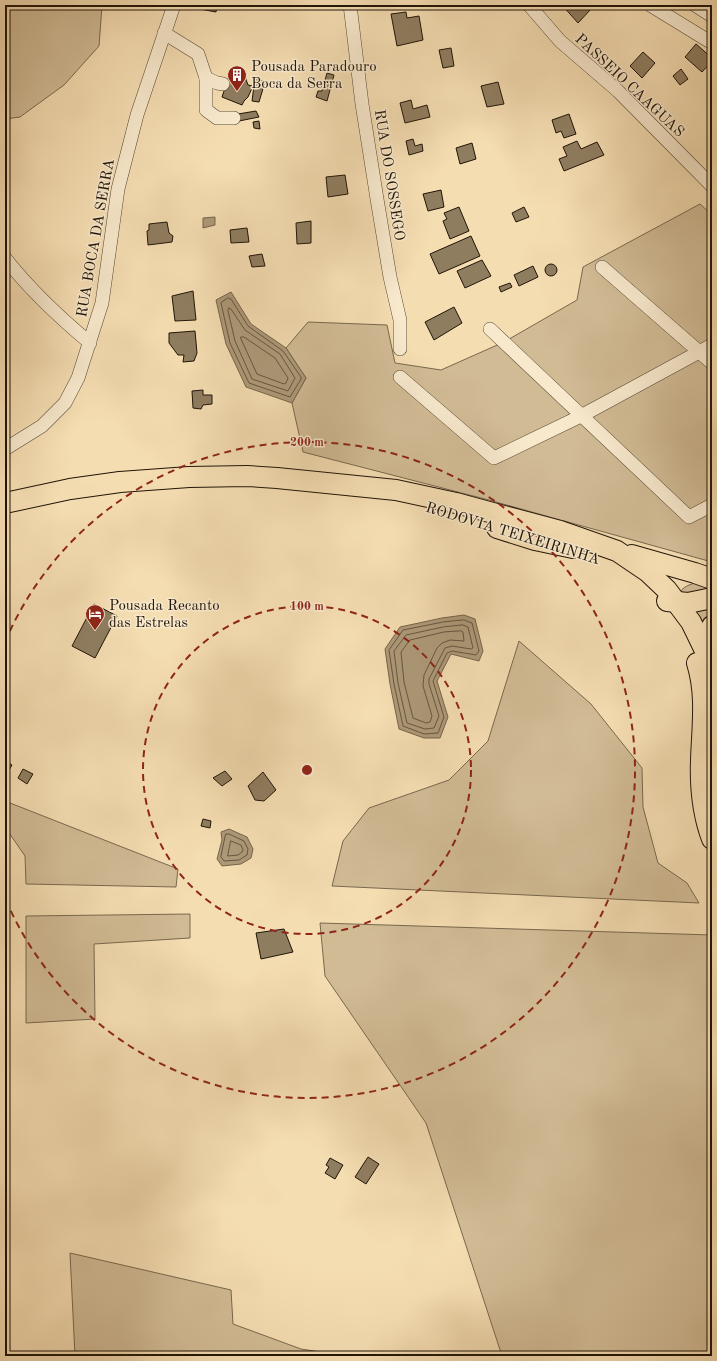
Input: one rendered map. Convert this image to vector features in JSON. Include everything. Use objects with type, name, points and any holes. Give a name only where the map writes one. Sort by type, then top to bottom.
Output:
[{"type":"main road","name":"RODOVIA TEIXEIRINHA","points":[[5,503],[120,482],[189,477],[247,476],[277,478],[396,490],[456,503],[560,532],[617,551],[648,572],[667,590],[671,611],[690,641],[698,667],[703,694],[704,726],[701,762],[703,798],[708,827],[712,839]]},
{"type":"main road","name":"RODOVIA TEIXEIRINHA","points":[[367,488],[535,540],[576,549],[603,559],[624,570],[669,600],[691,622],[708,657],[712,679]]},
{"type":"main road","points":[[617,551],[695,573],[710,579]]},
{"type":"main road","points":[[669,600],[675,594],[676,589],[686,581],[710,579]]},
{"type":"main road","points":[[669,600],[688,603],[712,598]]},
{"type":"main road","points":[[708,657],[708,637],[712,626]]},
{"type":"street","name":"RUA BOCA DA SERRA","points":[[5,448],[42,426],[65,403],[78,378],[102,303],[118,189],[137,115],[174,5]]},
{"type":"street","name":"RUA DO SOSSEGO","points":[[350,5],[362,104],[390,277],[400,320],[400,349]]},
{"type":"street","name":"PASSEIO CAAGUAS","points":[[529,5],[560,41],[618,91],[712,186]]},
{"type":"street","points":[[650,5],[712,43]]},
{"type":"street","points":[[695,5],[712,16]]},
{"type":"street","points":[[164,33],[198,54],[206,78],[206,110],[217,118],[234,118]]},
{"type":"street","points":[[206,78],[216,83],[223,84]]},
{"type":"street","points":[[5,258],[18,274],[62,319],[90,343]]},
{"type":"street","points":[[602,267],[712,363]]},
{"type":"street","points":[[490,329],[689,517],[712,505]]},
{"type":"street","points":[[400,377],[494,458],[581,416],[712,345]]},
{"type":"shaded area","points":[[5,5],[102,5],[99,46],[64,85],[20,117],[5,119]]},
{"type":"shaded area","points":[[700,204],[712,215],[712,389],[709,393],[712,397],[712,562],[485,499],[303,452],[292,403],[306,378],[286,348],[308,322],[387,325],[395,363],[441,370],[504,342],[577,300],[583,267]]},
{"type":"shaded area","points":[[698,582],[712,585],[712,593],[678,595],[684,588]]},
{"type":"shaded area","points":[[712,603],[712,616],[707,622],[704,633],[689,609]]},
{"type":"shaded area","points":[[519,641],[591,704],[642,768],[643,807],[658,863],[687,883],[699,903],[332,886],[343,841],[369,808],[449,780],[488,741]]},
{"type":"shaded area","points":[[5,801],[178,869],[176,887],[26,884],[25,856],[5,827]]},
{"type":"shaded area","points":[[190,914],[190,938],[94,944],[95,1019],[26,1023],[26,916]]},
{"type":"shaded area","points":[[320,923],[712,935],[712,1356],[502,1356],[426,1123],[325,976]]},
{"type":"shaded area","points":[[70,1253],[231,1290],[233,1324],[301,1349],[347,1356],[75,1356]]},
{"type":"water","points":[[215,217],[215,225],[203,228],[203,218]]},
{"type":"water","points":[[231,292],[251,324],[286,348],[306,378],[292,403],[246,387],[226,344],[216,300]]},
{"type":"water","points":[[464,615],[475,619],[483,651],[479,661],[451,654],[437,681],[448,717],[440,738],[424,738],[399,729],[385,649],[400,627]]},
{"type":"water","points":[[229,829],[247,837],[253,849],[251,858],[241,864],[222,866],[217,859],[222,840],[221,832]]},
{"type":"building","points":[[200,5],[217,5],[216,12],[200,9]]},
{"type":"building","points":[[562,5],[589,5],[592,8],[578,23]]},
{"type":"building","points":[[406,12],[407,18],[419,16],[423,40],[397,46],[391,14]]},
{"type":"building","points":[[696,44],[712,58],[712,61],[702,72],[685,57]]},
{"type":"building","points":[[451,48],[454,66],[443,68],[439,50]]},
{"type":"building","points":[[643,52],[655,63],[642,78],[630,66]]},
{"type":"building","points":[[681,69],[688,79],[680,85],[673,76]]},
{"type":"building","name":"Pousada Paradouro Boca da Serra","points":[[231,70],[244,74],[248,85],[253,86],[242,105],[222,97]]},
{"type":"building","points":[[327,73],[334,75],[327,101],[316,97],[318,91],[322,91]]},
{"type":"building","points":[[255,78],[265,82],[259,102],[252,101]]},
{"type":"building","points":[[498,82],[504,104],[487,107],[481,86]]},
{"type":"building","points":[[411,100],[413,109],[427,105],[430,117],[405,123],[400,103]]},
{"type":"building","points":[[256,111],[259,117],[239,121],[238,114]]},
{"type":"building","points":[[569,114],[576,134],[564,138],[561,131],[556,133],[552,120]]},
{"type":"building","points":[[259,121],[260,129],[254,128],[253,122]]},
{"type":"building","points":[[413,139],[415,146],[422,144],[423,151],[409,155],[406,141]]},
{"type":"building","points":[[577,141],[581,149],[597,142],[604,155],[564,171],[559,159],[567,156],[563,147]]},
{"type":"building","points":[[472,143],[476,159],[460,164],[456,148]]},
{"type":"building","points":[[345,175],[348,194],[328,197],[326,177]]},
{"type":"building","points":[[441,190],[444,207],[428,211],[423,194]]},
{"type":"building","points":[[459,207],[469,231],[450,239],[443,221],[447,219],[444,213]]},
{"type":"building","points":[[524,207],[529,217],[516,222],[512,213]]},
{"type":"building","points":[[311,221],[311,243],[297,244],[296,223]]},
{"type":"building","points":[[167,222],[169,233],[173,236],[172,242],[148,245],[147,231],[149,230],[149,224]]},
{"type":"building","points":[[247,228],[249,242],[231,243],[230,230]]},
{"type":"building","points":[[471,236],[480,256],[439,274],[430,254]]},
{"type":"building","points":[[262,254],[265,266],[252,267],[249,256]]},
{"type":"building","points":[[482,260],[491,276],[465,288],[457,271]]},
{"type":"building","points":[[549,264],[553,264],[557,270],[553,276],[549,276],[545,272],[545,268]]},
{"type":"building","points":[[533,266],[538,277],[519,286],[514,275]]},
{"type":"building","points":[[510,283],[512,287],[501,292],[499,287]]},
{"type":"building","points":[[193,291],[196,320],[175,321],[172,296]]},
{"type":"building","points":[[454,307],[462,323],[434,340],[425,322]]},
{"type":"building","points":[[195,331],[197,353],[194,361],[183,362],[184,355],[178,355],[169,343],[169,333]]},
{"type":"building","points":[[203,390],[203,395],[212,395],[212,404],[203,405],[201,409],[193,408],[192,391]]},
{"type":"building","name":"Pousada Recanto das Estrelas","points":[[94,604],[117,616],[95,658],[72,646]]},
{"type":"building","points":[[5,761],[12,765],[5,777]]},
{"type":"building","points":[[23,769],[33,774],[27,784],[18,778]]},
{"type":"building","points":[[225,771],[232,779],[222,786],[213,778]]},
{"type":"building","points":[[263,772],[276,790],[264,801],[255,800],[248,786]]},
{"type":"building","points":[[203,819],[211,821],[210,828],[201,826]]},
{"type":"building","points":[[284,929],[293,952],[261,959],[256,933]]},
{"type":"building","points":[[368,1157],[379,1164],[366,1184],[355,1177]]},
{"type":"building","points":[[330,1158],[343,1165],[335,1179],[325,1173],[329,1167],[326,1165]]},
{"type":"place","name":"Pousada Paradouro Boca da Serra","points":[[237,92]]},
{"type":"place","name":"Pousada Recanto das Estrelas","points":[[95,631]]}]
